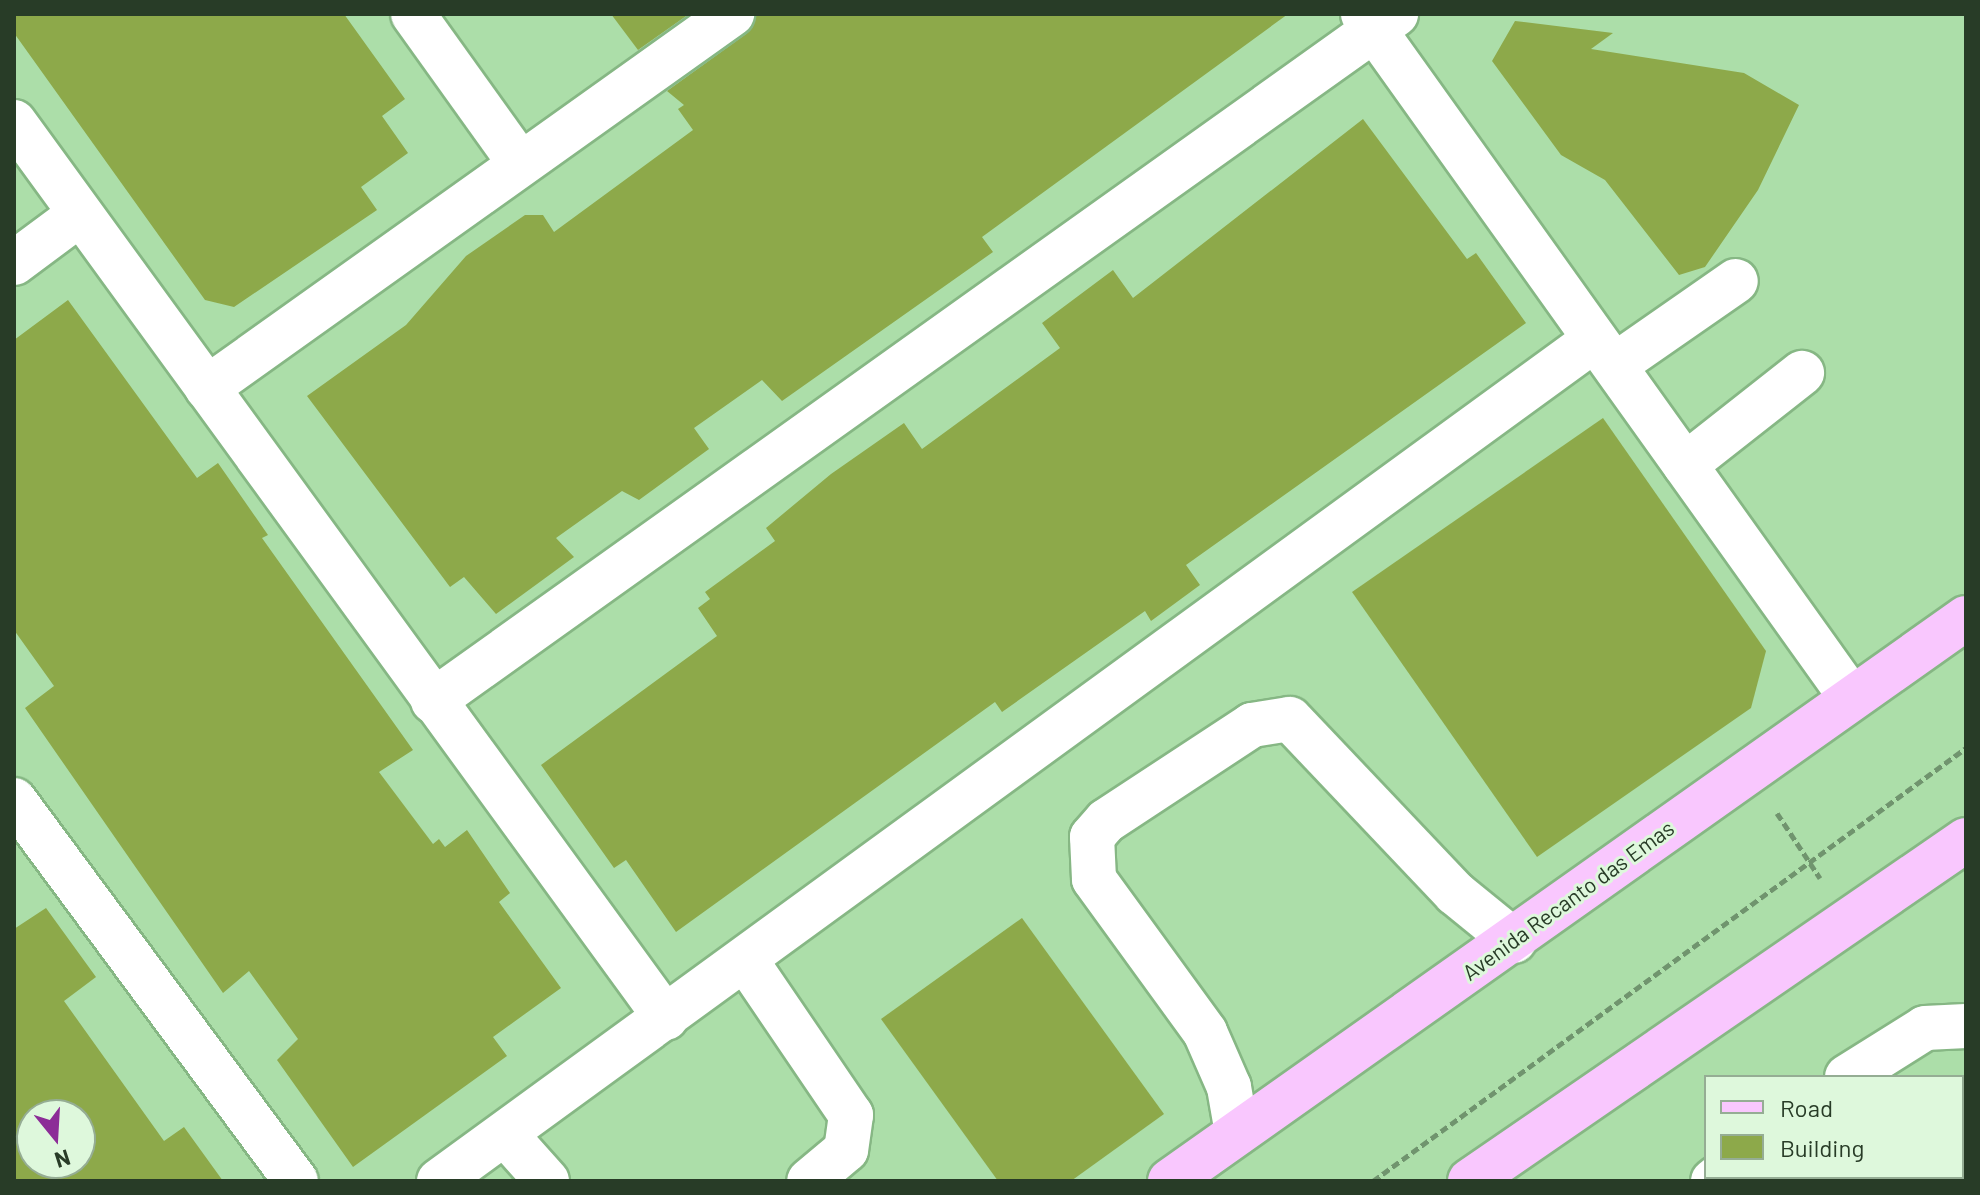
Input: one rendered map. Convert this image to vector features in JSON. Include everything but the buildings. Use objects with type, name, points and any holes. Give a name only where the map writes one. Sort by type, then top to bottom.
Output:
[{"type":"main road","name":"Avenida Recanto das Emas","points":[[1170,1181],[1514,941],[1850,696],[1966,618]]},
{"type":"main road","points":[[1470,1181],[1846,919],[1962,848]]},
{"type":"street","points":[[413,14],[519,162]]},
{"type":"street","points":[[207,388],[519,162],[732,14]]},
{"type":"street","points":[[433,701],[1378,19],[1604,352],[1850,696]]},
{"type":"street","points":[[14,122],[666,1018]]},
{"type":"street","points":[[14,263],[80,214]]},
{"type":"street","points":[[439,1181],[1604,352],[1736,281]]},
{"type":"street","points":[[1685,465],[1802,373]]},
{"type":"street","points":[[1237,1133],[1211,1043],[1094,879],[1092,837],[1106,821],[1252,725],[1290,719],[1455,893],[1514,941]]},
{"type":"street","points":[[14,800],[296,1181]]},
{"type":"street","points":[[747,962],[851,1115],[846,1150],[809,1181]]},
{"type":"street","points":[[1850,1075],[1925,1028],[1966,1026]]},
{"type":"street","points":[[505,1134],[547,1181]]},
{"type":"path","points":[[1373,1181],[1966,748]]},
{"type":"path","points":[[1748,770],[1846,919]]}]
